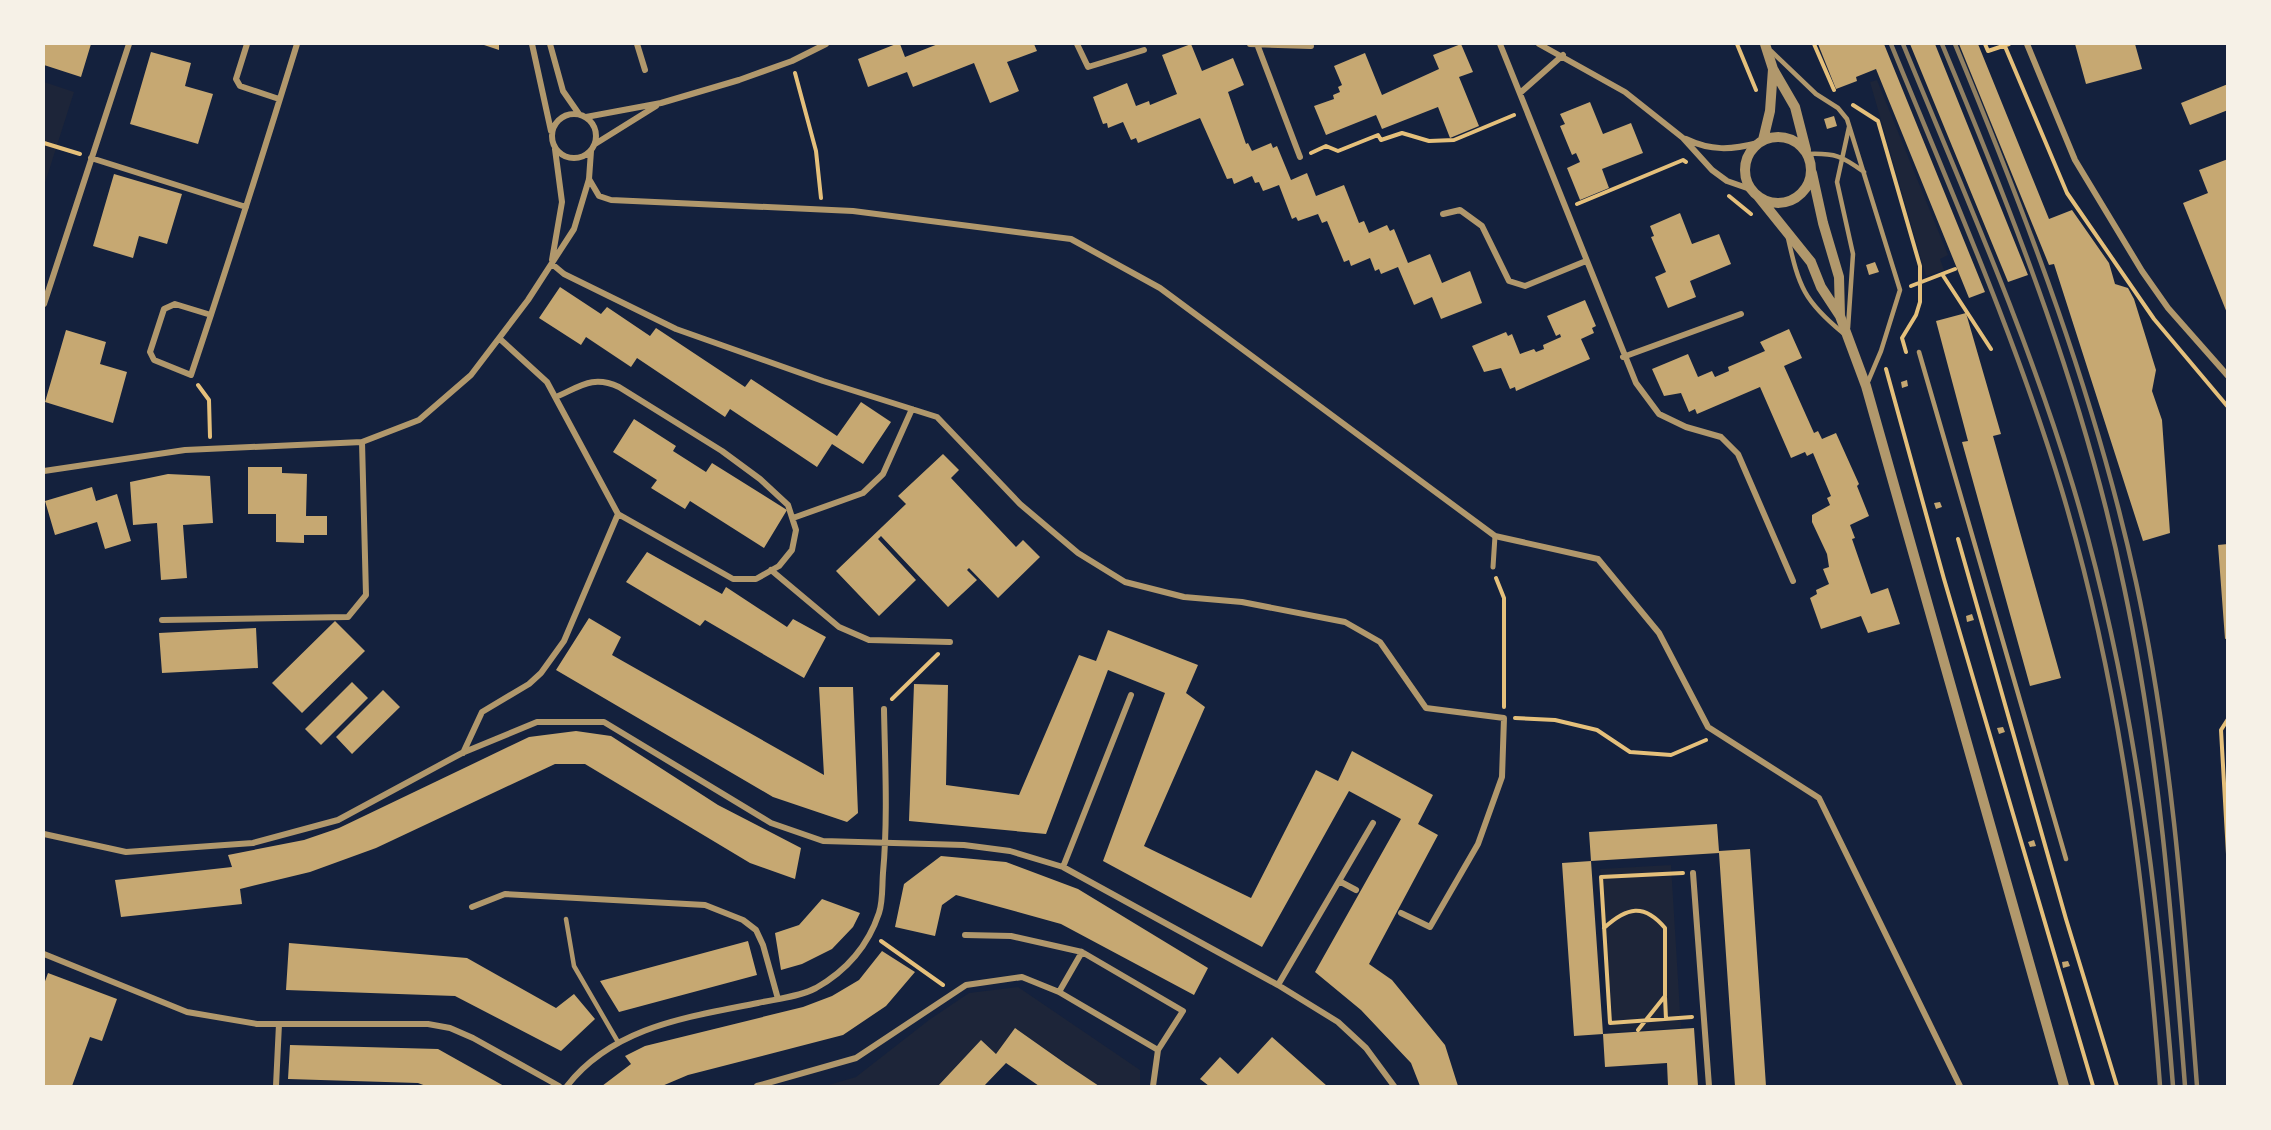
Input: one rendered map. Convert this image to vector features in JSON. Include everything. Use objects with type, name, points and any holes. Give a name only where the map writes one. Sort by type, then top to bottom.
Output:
[{"type":"street","points":[[44,304],[129,44]]},
{"type":"street","points":[[247,44],[236,79],[240,86],[279,99]]},
{"type":"street","points":[[211,315],[175,304],[164,309],[150,352],[154,360],[191,375],[211,315],[246,207],[297,44]]},
{"type":"street","points":[[532,44],[554,148],[561,202],[552,264]]},
{"type":"street","points":[[550,44],[563,91],[579,114]]},
{"type":"street","points":[[637,44],[645,70]]},
{"type":"street","points":[[586,117],[661,103],[792,61],[826,44]]},
{"type":"street","points":[[1077,44],[1088,67],[1144,50]]},
{"type":"street","points":[[1250,44],[1311,46]]},
{"type":"street","points":[[1257,44],[1300,157]]},
{"type":"street","points":[[1500,44],[1623,357],[1636,383],[1659,414],[1686,427],[1721,437],[1738,454],[1793,581]]},
{"type":"street","points":[[1539,44],[1563,55],[1626,92],[1683,138],[1712,170],[1727,181],[1777,203],[1797,198],[1805,190],[1812,171]]},
{"type":"street","points":[[2027,44],[2075,160],[2136,261],[2168,308],[2228,376]]},
{"type":"street","points":[[1766,45],[1773,69],[1795,107],[1812,171],[1822,223],[1839,277],[1840,316]]},
{"type":"street","points":[[1520,93],[1563,55]]},
{"type":"street","points":[[1773,69],[1770,111],[1760,141],[1746,159],[1746,180],[1754,193],[1811,262],[1821,287],[1840,316],[1866,387],[2064,1086]]},
{"type":"street","points":[[554,148],[559,154],[572,159],[586,156],[595,144],[661,103]]},
{"type":"street","points":[[551,134],[558,120],[564,116],[579,114],[586,117],[595,129],[595,144]]},
{"type":"street","points":[[1683,138],[1708,148],[1722,149],[1772,137],[1791,138],[1807,152]]},
{"type":"street","points":[[44,471],[210,449],[362,442],[419,420],[471,375],[500,339],[552,264],[574,229],[589,179],[591,151]]},
{"type":"street","points":[[91,158],[246,207]]},
{"type":"street","points":[[589,179],[599,196],[611,200],[853,211],[1071,239],[1160,288],[1495,536],[1598,559],[1659,633],[1708,727],[1819,798],[1960,1086]]},
{"type":"street","points":[[1443,214],[1460,210],[1482,226],[1509,281],[1525,286],[1586,261]]},
{"type":"street","points":[[552,264],[564,274],[676,328],[937,417],[1020,504],[1078,553],[1125,582],[1184,597],[1242,602],[1344,622],[1380,642],[1426,708],[1504,718],[1502,777],[1478,844],[1430,927],[1401,913]]},
{"type":"street","points":[[1623,357],[1741,314]]},
{"type":"street","points":[[500,339],[548,382],[555,396],[618,514],[733,579],[756,579],[779,566],[792,550],[796,530],[788,505],[760,479],[722,451],[619,387],[603,380],[590,382],[555,396]]},
{"type":"street","points":[[793,518],[863,493],[883,474],[912,409]]},
{"type":"street","points":[[162,620],[348,617],[366,595],[362,442]]},
{"type":"street","points":[[462,753],[482,712],[529,684],[541,673],[564,641],[618,514]]},
{"type":"street","points":[[1493,567],[1495,536]]},
{"type":"street","points":[[771,570],[839,627],[869,640],[950,642]]},
{"type":"street","points":[[1063,867],[1131,695]]},
{"type":"street","points":[[567,1086],[578,1073],[618,1042],[635,1033],[675,1020],[778,999],[813,989],[837,974],[857,956],[879,911],[886,844],[884,709]]},
{"type":"street","points":[[44,834],[126,852],[253,843],[338,820],[462,753],[537,722],[604,722],[771,823],[823,841],[963,845],[1010,851],[1063,867],[1278,985],[1338,1022],[1366,1048],[1394,1086]]},
{"type":"street","points":[[1278,985],[1373,823]]},
{"type":"street","points":[[1693,873],[1709,1086]]},
{"type":"street","points":[[1339,881],[1356,890]]},
{"type":"street","points":[[472,907],[505,894],[705,905],[743,920],[756,930],[764,945],[778,999]]},
{"type":"street","points":[[965,935],[1011,936],[1082,952],[1183,1011],[1158,1050],[1153,1086]]},
{"type":"street","points":[[1059,992],[1082,952]]},
{"type":"street","points":[[44,954],[188,1012],[257,1024],[428,1024],[450,1028],[559,1086]]},
{"type":"street","points":[[758,1086],[856,1058],[966,986],[1022,977],[1059,992],[1158,1050]]},
{"type":"street","points":[[276,1086],[279,1024]]},
{"type":"lane","points":[[1766,45],[1816,94],[1838,108],[1850,125],[1900,290],[1881,351],[1866,387]]},
{"type":"lane","points":[[1848,337],[1853,254],[1837,182],[1850,125]]},
{"type":"lane","points":[[1807,152],[1842,156],[1864,172]]},
{"type":"lane","points":[[1787,233],[1794,266],[1806,296],[1813,307],[1848,337]]},
{"type":"lane","points":[[1919,352],[2066,859]]},
{"type":"lane","points":[[566,919],[574,966],[618,1042]]},
{"type":"path","points":[[1737,44],[1757,95]]},
{"type":"path","points":[[1814,44],[1827,73]]},
{"type":"path","points":[[1986,44],[1988,51],[2008,44]]},
{"type":"path","points":[[792,61],[816,151],[823,211]]},
{"type":"path","points":[[1300,157],[1326,146],[1338,151],[1378,135],[1380,140],[1402,133],[1429,141],[1454,140],[1526,110]]},
{"type":"path","points":[[44,143],[91,158]]},
{"type":"path","points":[[1565,208],[1683,159],[1691,166]]},
{"type":"path","points":[[1724,193],[1760,221]]},
{"type":"path","points":[[1922,281],[1955,269]]},
{"type":"path","points":[[1942,274],[1990,350]]},
{"type":"path","points":[[1881,351],[1944,579],[2093,1086]]},
{"type":"path","points":[[191,375],[209,400],[210,449]]},
{"type":"path","points":[[1497,582],[1504,598],[1504,718],[1555,720],[1597,730],[1630,752],[1671,755],[1702,743],[1716,731]]},
{"type":"path","points":[[884,709],[950,642]]},
{"type":"path","points":[[2228,719],[2221,730],[2225,759],[2228,854]]},
{"type":"path","points":[[1693,873],[1600,877],[1610,1023],[1704,1016]]},
{"type":"path","points":[[1604,929],[1620,913],[1641,911],[1655,916],[1665,928],[1666,1019]]},
{"type":"path","points":[[870,933],[954,993]]},
{"type":"path","points":[[1638,1030],[1665,996]]},
{"type":"shaded area","points":[[1877,80],[1948,255],[1940,259],[1944,270],[1926,276],[1870,82]]},
{"type":"shaded area","points":[[44,82],[74,92],[44,186]]},
{"type":"shaded area","points":[[1671,865],[1681,1028],[1610,1032],[1600,869]]},
{"type":"shaded area","points":[[1018,987],[1140,1070],[1140,1086],[1099,1086],[1015,1028],[996,1054],[981,1040],[938,1086],[825,1086],[856,1077],[929,1020],[969,993]]},
{"type":"building","points":[[44,44],[91,44],[81,77],[44,65]]},
{"type":"building","points":[[481,44],[499,44],[499,50]]},
{"type":"building","points":[[900,44],[905,57],[938,44],[1034,44],[1037,51],[1007,62],[1019,91],[990,103],[974,63],[913,87],[907,72],[868,87],[858,59]]},
{"type":"building","points":[[1191,44],[1202,71],[1233,58],[1244,85],[1228,92],[1246,144],[1248,143],[1252,151],[1271,143],[1273,148],[1277,146],[1291,180],[1307,173],[1316,196],[1344,185],[1359,223],[1364,221],[1369,233],[1387,225],[1390,231],[1394,229],[1408,263],[1430,254],[1442,283],[1470,271],[1482,303],[1441,319],[1432,297],[1414,305],[1398,267],[1381,274],[1379,269],[1375,271],[1370,258],[1351,266],[1349,260],[1344,262],[1327,221],[1322,223],[1318,214],[1298,221],[1296,217],[1292,219],[1279,185],[1263,191],[1259,182],[1255,183],[1252,176],[1234,184],[1232,178],[1227,179],[1200,118],[1138,143],[1136,138],[1131,140],[1123,122],[1108,128],[1107,123],[1103,124],[1093,97],[1127,83],[1136,106],[1149,101],[1150,105],[1177,94],[1162,55]]},
{"type":"building","points":[[1461,44],[1473,72],[1459,77],[1479,126],[1450,138],[1438,107],[1382,129],[1376,115],[1326,135],[1314,106],[1334,99],[1333,95],[1340,92],[1338,87],[1342,85],[1334,66],[1365,53],[1382,95],[1439,69],[1433,55]]},
{"type":"building","points":[[1818,44],[1884,44],[1985,292],[1969,298],[1876,69],[1856,77],[1857,81],[1836,89]]},
{"type":"building","points":[[1910,44],[1935,44],[2028,275],[2008,282]]},
{"type":"building","points":[[1959,44],[1978,44],[2049,219],[2072,210],[2109,263],[2115,284],[2128,288],[2134,299],[2156,370],[2152,391],[2162,420],[2170,533],[2143,541],[2054,264],[2049,265]]},
{"type":"building","points":[[2075,44],[2135,44],[2142,69],[2086,84]]},
{"type":"building","points":[[151,52],[191,63],[185,86],[213,94],[198,144],[130,124]]},
{"type":"building","points":[[2228,84],[2228,110],[2190,125],[2181,103]]},
{"type":"building","points":[[1590,102],[1603,134],[1631,123],[1643,153],[1602,169],[1609,188],[1580,200],[1567,168],[1580,162],[1576,153],[1572,155],[1560,126],[1565,124],[1560,114]]},
{"type":"building","points":[[1834,116],[1837,126],[1827,129],[1824,119]]},
{"type":"building","points":[[2228,159],[2227,313],[2183,203],[2208,193],[2199,170]]},
{"type":"building","points":[[114,174],[182,194],[167,244],[139,236],[133,258],[93,246]]},
{"type":"building","points":[[1680,213],[1692,244],[1719,234],[1731,264],[1690,281],[1696,297],[1668,308],[1655,277],[1666,272],[1651,237],[1654,236],[1650,226]]},
{"type":"building","points":[[1875,262],[1879,272],[1869,275],[1866,265]]},
{"type":"building","points":[[560,287],[601,314],[607,307],[650,336],[656,328],[745,387],[751,379],[837,436],[861,402],[891,422],[863,464],[832,444],[817,467],[730,409],[725,417],[637,358],[631,367],[586,337],[581,345],[539,318]]},
{"type":"building","points":[[1585,300],[1596,326],[1592,328],[1594,333],[1581,339],[1590,359],[1516,391],[1515,387],[1510,389],[1501,368],[1484,372],[1472,346],[1506,332],[1508,336],[1512,334],[1520,354],[1534,349],[1536,352],[1544,349],[1543,345],[1561,337],[1560,334],[1556,336],[1547,316]]},
{"type":"building","points":[[1966,313],[2001,434],[1993,436],[2061,678],[2030,686],[1962,442],[1968,441],[1936,321]]},
{"type":"building","points":[[1789,329],[1802,358],[1784,366],[1814,433],[1818,431],[1822,439],[1836,433],[1859,484],[1857,486],[1869,516],[1850,525],[1855,538],[1852,539],[1871,594],[1888,588],[1900,624],[1868,633],[1861,616],[1821,629],[1810,598],[1817,594],[1816,590],[1829,584],[1823,569],[1829,567],[1827,554],[1812,522],[1812,515],[1830,505],[1827,498],[1831,496],[1813,453],[1807,456],[1805,452],[1791,458],[1760,387],[1697,414],[1695,409],[1689,412],[1681,393],[1664,396],[1652,369],[1688,354],[1698,377],[1712,371],[1715,377],[1729,371],[1728,367],[1765,351],[1760,342]]},
{"type":"building","points":[[66,330],[106,342],[100,364],[127,372],[113,423],[45,402]]},
{"type":"building","points":[[1907,380],[1908,386],[1902,388],[1901,382]]},
{"type":"building","points":[[634,419],[676,446],[673,451],[706,472],[712,463],[787,510],[764,548],[690,501],[685,509],[651,488],[657,480],[613,452]]},
{"type":"building","points":[[943,454],[959,470],[951,478],[1016,547],[1023,540],[1040,557],[998,598],[969,568],[967,570],[977,580],[948,607],[881,536],[878,539],[916,580],[879,616],[836,571],[906,504],[898,496]]},
{"type":"building","points":[[248,467],[282,467],[282,473],[307,474],[306,516],[327,516],[327,535],[304,535],[304,543],[276,542],[276,514],[248,514]]},
{"type":"building","points":[[168,474],[210,476],[213,523],[183,525],[187,578],[161,580],[157,523],[133,525],[130,482]]},
{"type":"building","points":[[92,487],[96,501],[117,494],[131,541],[105,549],[97,522],[55,535],[45,501]]},
{"type":"building","points":[[1940,502],[1942,507],[1936,509],[1934,503]]},
{"type":"building","points":[[2228,544],[2228,638],[2225,639],[2218,545]]},
{"type":"building","points":[[647,552],[722,594],[726,587],[787,627],[793,619],[826,637],[804,678],[705,620],[700,626],[626,582]]},
{"type":"building","points":[[1972,614],[1974,620],[1967,622],[1966,616]]},
{"type":"building","points":[[589,618],[621,637],[612,655],[824,775],[819,687],[853,687],[858,813],[847,822],[773,797],[556,670]]},
{"type":"building","points":[[335,621],[365,651],[302,713],[272,683]]},
{"type":"building","points":[[256,628],[258,668],[162,673],[159,633]]},
{"type":"building","points":[[1108,630],[1198,665],[1186,693],[1205,707],[1144,846],[1251,898],[1316,770],[1338,781],[1352,751],[1433,795],[1418,824],[1438,835],[1369,964],[1392,980],[1445,1045],[1458,1086],[1420,1086],[1411,1063],[1361,1010],[1315,972],[1401,819],[1349,791],[1262,947],[1103,861],[1165,693],[1108,670],[1046,834],[909,821],[914,684],[948,685],[946,785],[1019,795],[1079,655],[1096,661]]},
{"type":"building","points":[[352,682],[368,698],[321,745],[305,729]]},
{"type":"building","points":[[383,690],[400,707],[352,754],[336,737]]},
{"type":"building","points":[[2003,727],[2005,732],[1999,734],[1997,728]]},
{"type":"building","points":[[576,731],[611,736],[718,805],[801,848],[795,879],[750,863],[585,764],[555,764],[376,848],[310,872],[240,889],[242,904],[121,917],[115,880],[232,867],[228,855],[304,840],[339,828],[529,737]]},
{"type":"building","points":[[1717,824],[1719,851],[1750,849],[1766,1086],[1735,1086],[1719,853],[1591,861],[1589,832]]},
{"type":"building","points":[[2034,840],[2036,846],[2030,847],[2028,842]]},
{"type":"building","points":[[941,856],[1006,862],[1078,889],[1208,968],[1194,995],[1061,924],[956,895],[942,905],[935,936],[895,927],[904,884]]},
{"type":"building","points":[[1591,861],[1603,1034],[1574,1036],[1562,863]]},
{"type":"building","points":[[822,899],[860,913],[853,927],[832,949],[802,964],[781,970],[775,933],[799,925]]},
{"type":"building","points":[[748,941],[757,975],[619,1012],[600,981]]},
{"type":"building","points":[[289,943],[467,958],[556,1008],[574,994],[595,1019],[561,1051],[455,996],[286,990]]},
{"type":"building","points":[[882,951],[915,972],[886,1006],[843,1035],[688,1075],[662,1086],[602,1086],[631,1064],[625,1056],[645,1046],[803,1007],[832,996],[859,980]]},
{"type":"building","points":[[2068,961],[2070,966],[2063,968],[2062,962]]},
{"type":"building","points":[[48,973],[117,999],[102,1041],[90,1037],[72,1086],[44,1086],[44,984]]},
{"type":"building","points":[[1015,1028],[1099,1086],[1039,1086],[1006,1063],[984,1086],[938,1086],[981,1040],[996,1054]]},
{"type":"building","points":[[1694,1028],[1698,1086],[1668,1086],[1667,1063],[1605,1067],[1603,1034]]},
{"type":"building","points":[[1272,1037],[1327,1086],[1209,1086],[1200,1079],[1220,1057],[1238,1074]]},
{"type":"building","points":[[290,1045],[438,1049],[504,1086],[426,1086],[418,1083],[288,1079]]},
{"type":"railway","points":[[1891,44],[2004,321],[2044,434],[2082,564],[2100,638],[2127,786],[2147,936],[2160,1086]]},
{"type":"railway","points":[[1903,44],[2015,318],[2055,429],[2094,560],[2126,708],[2139,783],[2159,934],[2173,1086]]},
{"type":"railway","points":[[1942,44],[1996,177],[2046,311],[2090,447],[2108,517],[2136,649],[2155,773],[2169,898],[2185,1086]]},
{"type":"railway","points":[[1955,44],[2034,242],[2058,309],[2101,444],[2136,582],[2168,770],[2197,1086]]}]
